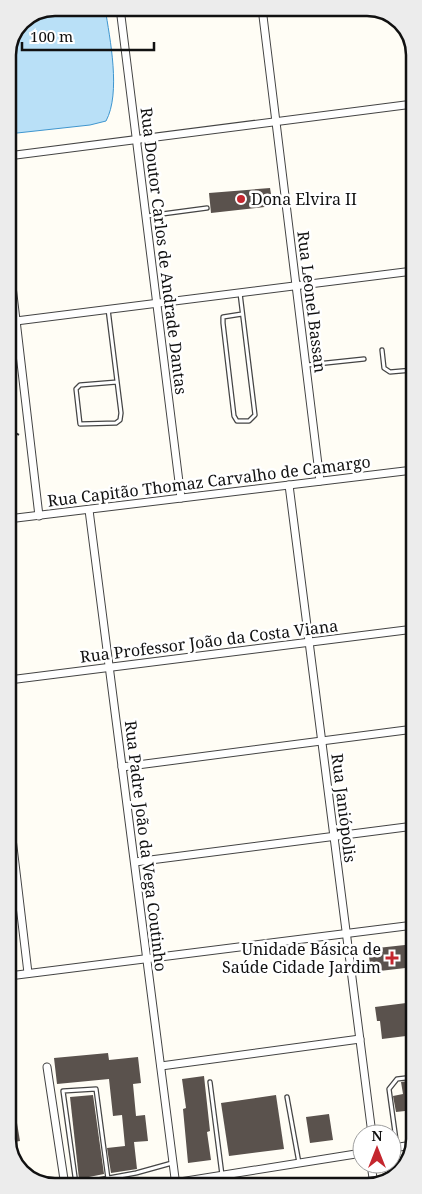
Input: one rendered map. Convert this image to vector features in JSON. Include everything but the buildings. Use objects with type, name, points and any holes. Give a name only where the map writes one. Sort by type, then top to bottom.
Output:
[{"type":"street","name":"Rua Leonel Bassan","points":[[263,16],[320,481]]},
{"type":"street","name":"Rua Doutor Carlos de Andrade Dantas","points":[[121,17],[181,498]]},
{"type":"street","points":[[16,155],[406,105]]},
{"type":"street","points":[[39,516],[16,321],[406,272]]},
{"type":"street","name":"Rua Capitão Thomaz Carvalho de Camargo","points":[[16,519],[406,471]]},
{"type":"street","name":"Rua Janiópolis","points":[[289,485],[371,1124]]},
{"type":"street","name":"Rua Padre João da Vega Coutinho","points":[[89,510],[175,1178]]},
{"type":"street","name":"Rua Professor João da Costa Viana","points":[[16,679],[406,630]]},
{"type":"street","points":[[122,767],[406,730]]},
{"type":"street","points":[[135,862],[406,827]]},
{"type":"street","points":[[16,873],[28,973]]},
{"type":"street","points":[[16,975],[406,926]]},
{"type":"street","points":[[161,1066],[360,1039]]},
{"type":"street","points":[[48,1067],[64,1178]]},
{"type":"street","points":[[207,1178],[352,1155]]},
{"type":"lane","points":[[146,216],[207,208]]},
{"type":"lane","points":[[240,293],[254,415],[249,421],[237,421],[234,416],[222,319],[242,314]]},
{"type":"lane","points":[[108,309],[117,382],[120,420],[116,423],[80,424],[76,389],[80,385],[117,382]]},
{"type":"lane","points":[[382,350],[384,368],[390,372],[406,371]]},
{"type":"lane","points":[[306,365],[364,359]]},
{"type":"lane","points":[[392,1124],[389,1089],[398,1079],[406,1078]]},
{"type":"lane","points":[[210,1082],[222,1175]]},
{"type":"lane","points":[[75,1178],[63,1091],[96,1089],[108,1178],[173,1162]]},
{"type":"lane","points":[[287,1097],[299,1163]]},
{"type":"path","points":[[16,433],[30,441]]},
{"type":"water","points":[[50,17],[106,17],[113,66],[113,96],[106,121],[90,125],[16,133],[16,53],[24,31],[36,21]]},
{"type":"place","name":"Dona Elvira II","points":[[241,199]]},
{"type":"place","name":"Unidade Básica de Saúde Cidade Jardim","points":[[392,958]]}]
